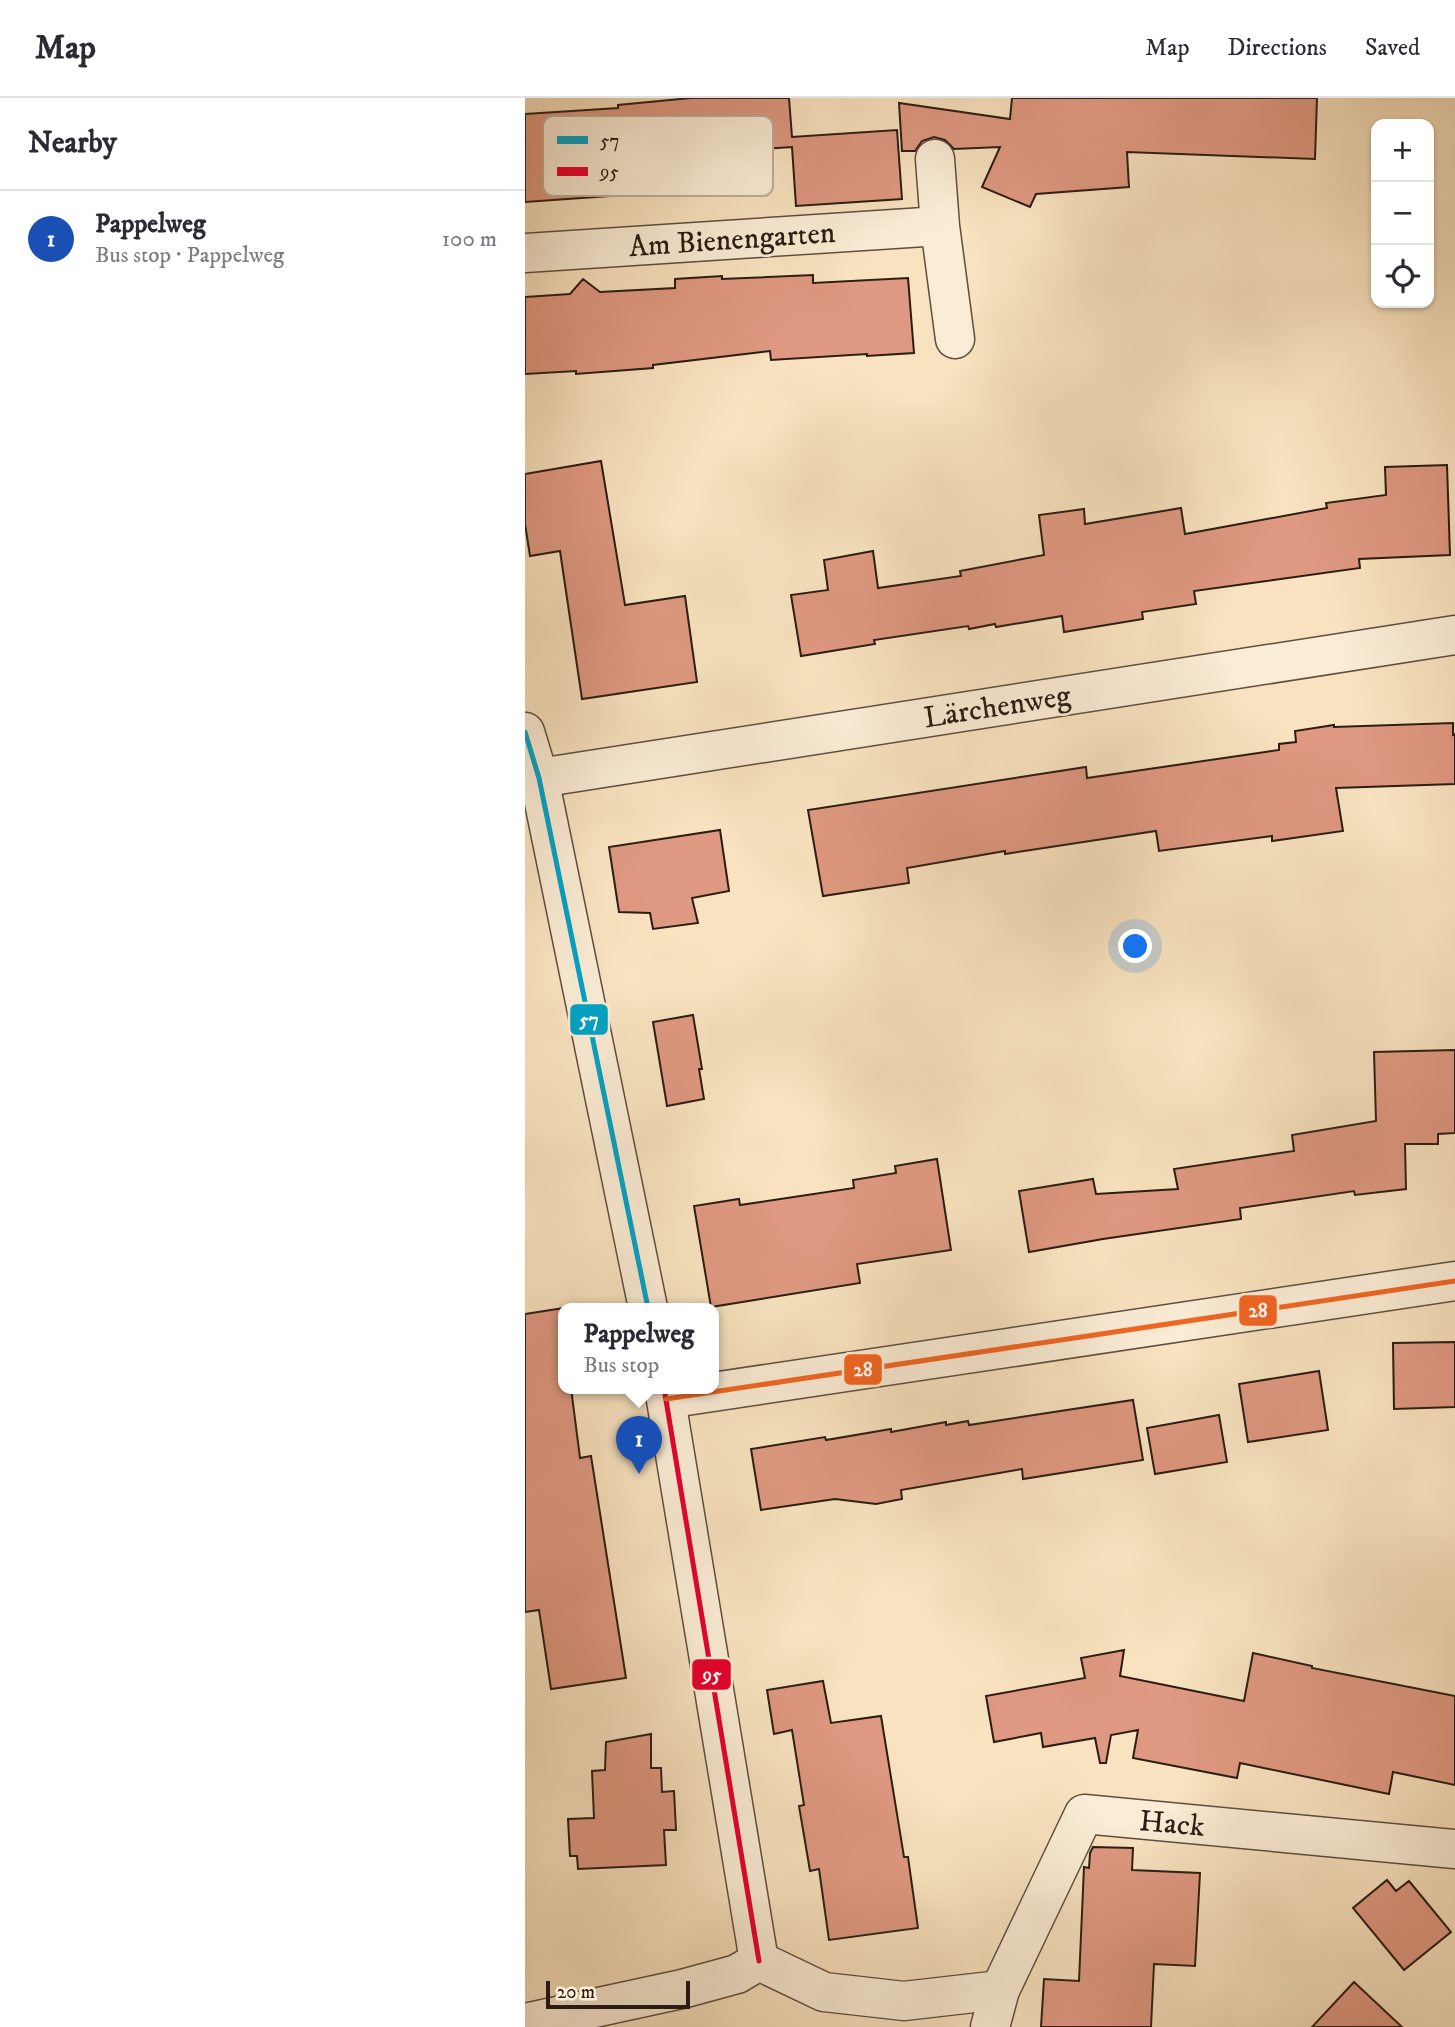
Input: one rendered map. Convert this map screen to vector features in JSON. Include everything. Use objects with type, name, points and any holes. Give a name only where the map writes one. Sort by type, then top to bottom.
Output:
[{"type":"street","points":[[935,159],[940,226],[955,339]]},
{"type":"street","name":"Am Bienengarten","points":[[525,253],[940,226]]},
{"type":"street","name":"Lärchenweg","points":[[539,778],[1455,635]]},
{"type":"street","points":[[525,732],[539,778],[647,1303]]},
{"type":"street","points":[[719,1386],[1455,1281]]},
{"type":"street","points":[[665,1394],[759,1961]]},
{"type":"street","name":"Hack","points":[[990,2027],[1000,1990],[1084,1814],[1455,1849]]},
{"type":"street","points":[[759,1961],[824,1992],[904,2001],[1000,1990]]},
{"type":"street","points":[[525,2023],[726,1977],[759,1961]]},
{"type":"building","points":[[691,98],[789,98],[792,137],[897,130],[902,199],[796,206],[792,147],[773,148],[773,116],[543,116],[543,196],[610,196],[525,202],[525,114],[618,108],[618,105]]},
{"type":"building","points":[[1012,98],[1317,98],[1315,159],[1127,152],[1129,187],[1036,194],[1030,207],[982,187],[1000,147],[954,149],[945,140],[934,137],[922,141],[915,151],[902,151],[899,103],[1010,119]]},
{"type":"building","points":[[813,275],[813,283],[908,278],[914,353],[771,360],[770,351],[653,365],[653,368],[576,374],[576,371],[525,374],[525,297],[570,294],[583,279],[600,292],[675,288],[675,279]]},
{"type":"building","points":[[601,461],[625,605],[685,596],[697,682],[582,699],[560,551],[530,556],[525,524],[525,474]]},
{"type":"building","points":[[1447,465],[1450,555],[1359,559],[1360,568],[1194,591],[1196,604],[1142,612],[1143,619],[1064,632],[1062,616],[996,627],[995,624],[969,629],[968,626],[874,640],[875,644],[801,656],[791,595],[828,590],[824,560],[873,551],[878,588],[961,576],[960,571],[1044,555],[1039,515],[1084,509],[1085,524],[1181,508],[1185,534],[1327,508],[1326,503],[1386,495],[1385,467]]},
{"type":"building","points":[[1453,723],[1455,784],[1336,788],[1343,831],[1272,841],[1272,836],[1159,851],[1156,831],[1005,854],[1005,851],[907,868],[909,883],[823,896],[808,810],[1086,767],[1087,778],[1279,750],[1279,744],[1296,742],[1295,731],[1334,725]]},
{"type":"building","points":[[720,830],[729,891],[692,898],[698,923],[653,929],[650,913],[619,912],[609,847]]},
{"type":"building","points":[[693,1015],[704,1099],[667,1106],[653,1022]]},
{"type":"building","points":[[1455,1050],[1455,1133],[1438,1134],[1438,1144],[1405,1144],[1406,1189],[1355,1195],[1354,1191],[1240,1208],[1241,1219],[1029,1252],[1019,1191],[1093,1179],[1096,1194],[1178,1189],[1174,1169],[1294,1151],[1292,1135],[1376,1121],[1374,1052]]},
{"type":"building","points":[[937,1159],[951,1250],[857,1264],[860,1283],[719,1306],[719,1303],[710,1303],[694,1206],[739,1199],[740,1205],[854,1188],[853,1180],[896,1173],[895,1166]]},
{"type":"building","points":[[558,1309],[558,1394],[572,1394],[580,1458],[591,1456],[626,1678],[551,1689],[539,1610],[525,1612],[525,1314]]},
{"type":"building","points":[[1455,1342],[1455,1407],[1394,1409],[1393,1343]]},
{"type":"building","points":[[1319,1371],[1328,1430],[1248,1442],[1239,1384]]},
{"type":"building","points":[[1133,1400],[1143,1460],[1023,1479],[1022,1469],[901,1490],[902,1499],[876,1504],[835,1499],[761,1510],[751,1449],[891,1429],[891,1432],[946,1422],[946,1425],[968,1421],[969,1425]]},
{"type":"building","points":[[1219,1415],[1227,1462],[1155,1474],[1147,1428]]},
{"type":"building","points":[[1124,1650],[1120,1676],[1244,1701],[1253,1653],[1312,1668],[1455,1696],[1455,1785],[1393,1772],[1389,1794],[1240,1763],[1237,1778],[1133,1758],[1138,1730],[1111,1735],[1106,1763],[1100,1763],[1095,1738],[1043,1747],[1041,1733],[994,1742],[986,1696],[1085,1678],[1081,1658]]},
{"type":"building","points":[[823,1681],[831,1723],[881,1716],[904,1857],[908,1857],[918,1928],[829,1940],[819,1869],[810,1871],[799,1806],[804,1805],[792,1730],[774,1734],[767,1690]]},
{"type":"building","points":[[651,1734],[651,1768],[661,1768],[662,1792],[674,1791],[676,1830],[664,1830],[666,1865],[578,1869],[577,1856],[570,1856],[568,1819],[594,1818],[592,1771],[605,1770],[606,1742]]},
{"type":"building","points":[[1093,1847],[1133,1848],[1132,1870],[1200,1873],[1195,1966],[1154,1964],[1151,2027],[1041,2027],[1044,1979],[1079,1981],[1084,1867],[1089,1868]]},
{"type":"building","points":[[1387,1880],[1396,1891],[1409,1881],[1451,1932],[1404,1970],[1353,1908]]},
{"type":"building","points":[[1354,1982],[1402,2027],[1312,2027]]},
{"type":"transit line","name":"57","points":[[525,732],[539,778],[647,1303]]},
{"type":"transit line","name":"28","points":[[719,1391],[1455,1281]]},
{"type":"transit line","name":"95","points":[[665,1394],[759,1961]]},
{"type":"transit line","name":"28","points":[[666,1399],[699,1394]]},
{"type":"place","name":"Pappelweg","points":[[639,1474]]}]
